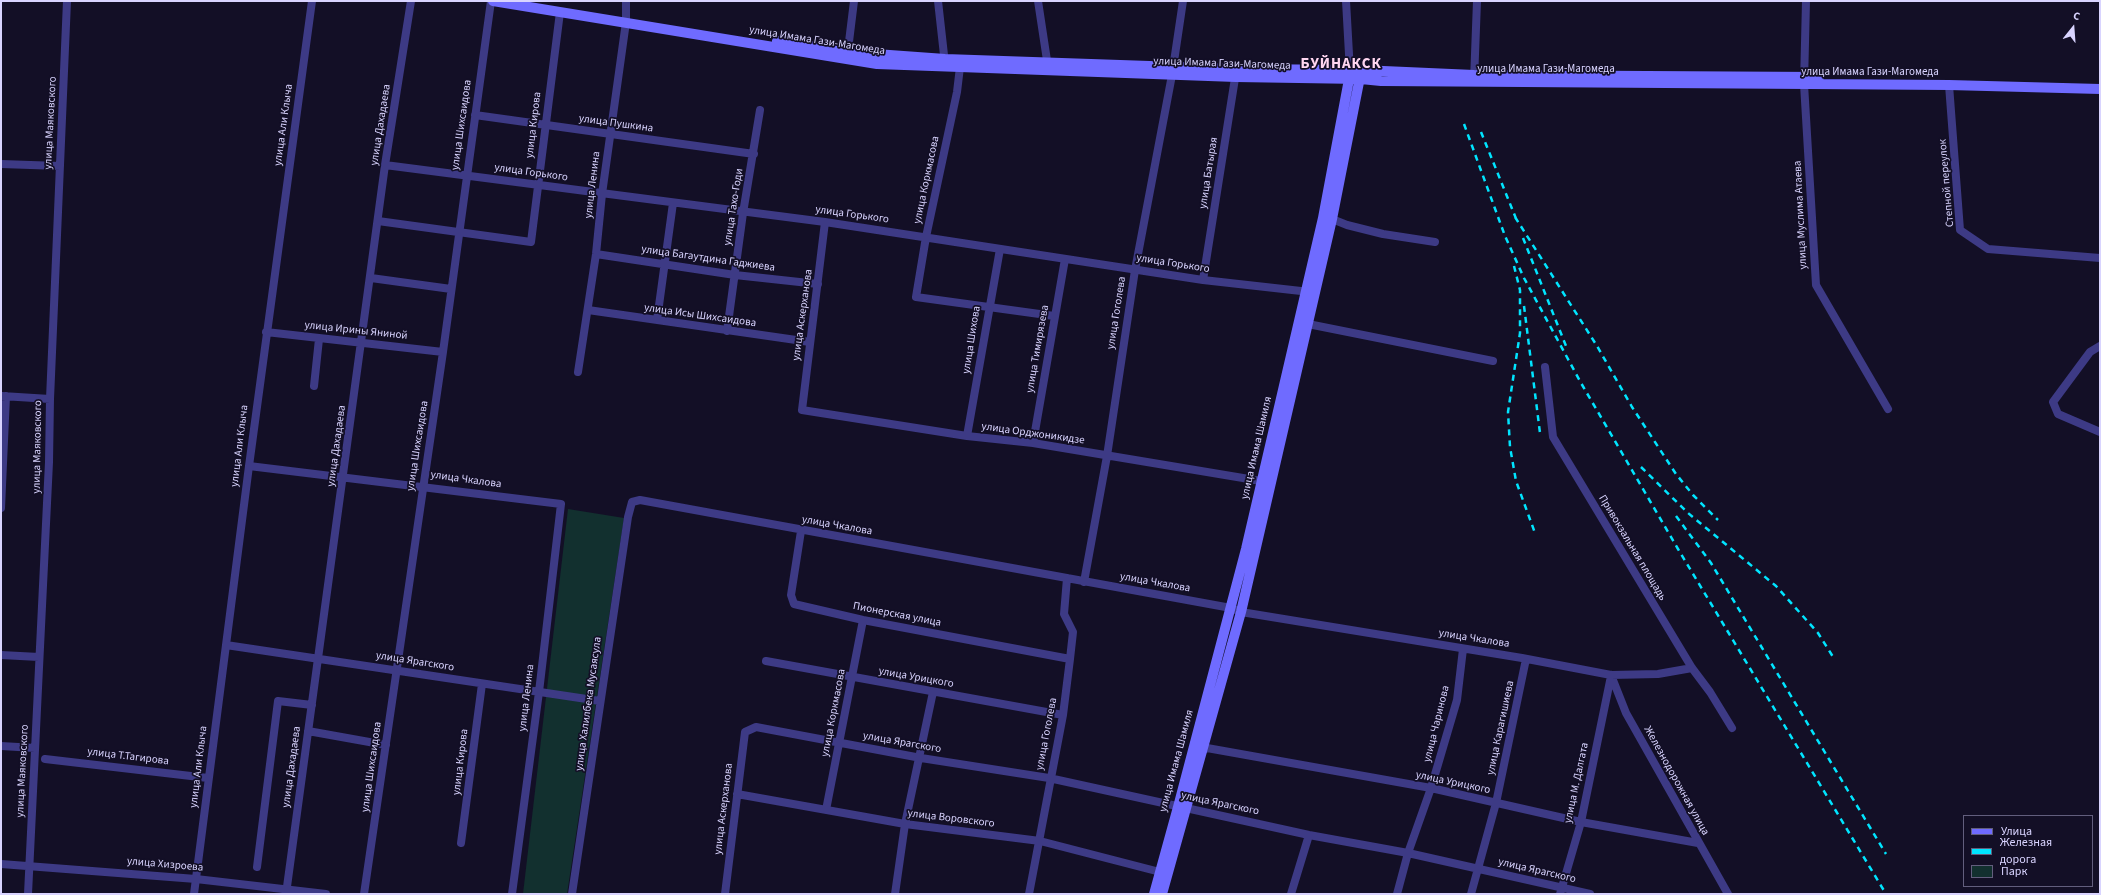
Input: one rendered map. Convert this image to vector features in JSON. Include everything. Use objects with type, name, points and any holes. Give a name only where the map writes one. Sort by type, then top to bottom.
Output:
[{"type":"main road","points":[[492,1],[560,12],[626,19]]},
{"type":"main road","points":[[534,1],[626,19],[847,56],[945,63],[1048,66]]},
{"type":"main road","points":[[945,63],[960,67],[1048,66]]},
{"type":"main road","name":"улица Имама Гази-Магомеда","points":[[1048,66],[1236,73],[1361,75],[1381,81],[1474,78],[1804,81],[2100,89]]},
{"type":"main road","name":"улица Имама Шамиля","points":[[1162,894],[1261,481],[1310,292],[1332,219],[1361,75]]},
{"type":"main road","name":"улица Имама Шамиля","points":[[1154,894],[1160,872],[1204,750],[1241,612],[1308,324],[1310,292],[1350,76]]},
{"type":"main road","points":[[1804,81],[2100,84]]},
{"type":"street","name":"улица Маяковского","points":[[28,894],[49,470],[50,399],[67,1]]},
{"type":"street","name":"улица Али Клыча","points":[[194,894],[266,332],[312,1]]},
{"type":"street","name":"улица Дахадаева","points":[[286,892],[378,221],[411,1]]},
{"type":"street","name":"улица Шихсаидова","points":[[364,894],[443,352],[466,176],[492,1]]},
{"type":"street","name":"улица Ленина","points":[[578,372],[596,254],[602,194],[626,19],[626,1]]},
{"type":"street","points":[[847,56],[854,1]]},
{"type":"street","points":[[938,1],[945,63]]},
{"type":"street","points":[[1038,1],[1048,66]]},
{"type":"street","name":"улица Гоголева","points":[[1084,582],[1107,456],[1135,270],[1173,71],[1183,1]]},
{"type":"street","name":"улица Имама Шамиля","points":[[1346,1],[1350,76]]},
{"type":"street","points":[[1474,78],[1477,1]]},
{"type":"street","name":"улица Муслима Атаева","points":[[1806,1],[1804,81],[1816,285],[1888,409]]},
{"type":"street","name":"улица Кирова","points":[[459,231],[531,242],[544,125],[560,12]]},
{"type":"street","name":"улица Коркмасова","points":[[960,67],[957,92],[926,237],[916,297],[988,307]]},
{"type":"street","name":"улица Батырая","points":[[1203,280],[1236,73]]},
{"type":"street","name":"Степной переулок","points":[[1950,85],[1960,230],[1988,249],[2100,258]]},
{"type":"street","name":"улица Тахо-Годи","points":[[727,331],[743,213],[754,154],[760,110]]},
{"type":"street","name":"улица Пушкина","points":[[475,115],[754,154]]},
{"type":"street","points":[[1,164],[60,166]]},
{"type":"street","name":"улица Горького","points":[[386,165],[743,213],[825,222],[1203,280],[1310,292]]},
{"type":"street","points":[[657,320],[673,203]]},
{"type":"street","points":[[1332,219],[1347,225],[1383,234],[1435,242]]},
{"type":"street","points":[[378,221],[459,231]]},
{"type":"street","name":"улица Аскерханова","points":[[802,410],[825,222]]},
{"type":"street","name":"улица Шихова","points":[[967,436],[988,307],[1000,249]]},
{"type":"street","name":"улица Багаутдина Гаджиева","points":[[596,254],[735,275],[818,284]]},
{"type":"street","name":"улица Тимирязева","points":[[1033,443],[1065,259]]},
{"type":"street","points":[[371,278],[452,289]]},
{"type":"street","points":[[988,307],[1054,316]]},
{"type":"street","name":"улица Исы Шихсаидова","points":[[588,310],[810,342]]},
{"type":"street","points":[[1308,324],[1493,361]]},
{"type":"street","name":"улица Ирины Яниной","points":[[266,332],[443,352]]},
{"type":"street","points":[[314,386],[319,339]]},
{"type":"street","points":[[2100,346],[2090,352],[2066,381],[2052,402],[2058,414],[2100,432]]},
{"type":"street","name":"Привокзальная площадь","points":[[1545,367],[1553,437],[1692,668],[1710,692],[1732,728]]},
{"type":"street","points":[[1,508],[4,396],[50,399]]},
{"type":"street","name":"улица Орджоникидзе","points":[[802,410],[967,436],[1033,443],[1261,481]]},
{"type":"street","name":"улица Чкалова","points":[[249,466],[561,504]]},
{"type":"street","name":"улица Чкалова","points":[[628,517],[632,502],[640,500],[801,531],[1230,608],[1241,612],[1526,659],[1611,675],[1658,674],[1692,668]]},
{"type":"street","name":"улица Ленина","points":[[512,894],[539,692],[561,504]]},
{"type":"street","name":"улица Халилбека Мусаясула","points":[[572,894],[628,517]]},
{"type":"street","name":"Пионерская улица","points":[[801,531],[791,595],[794,604],[863,620],[1070,659]]},
{"type":"street","name":"улица Гоголева","points":[[1029,894],[1040,841],[1062,715],[1070,659],[1073,632],[1064,614],[1067,578]]},
{"type":"street","name":"улица Коркмасова","points":[[826,810],[863,620]]},
{"type":"street","name":"улица Ярагского","points":[[226,645],[600,701]]},
{"type":"street","name":"улица Чаринова","points":[[1397,894],[1408,853],[1431,788],[1457,700],[1463,649]]},
{"type":"street","points":[[1,655],[39,657]]},
{"type":"street","name":"улица Карагишиева","points":[[1471,894],[1496,803],[1526,659]]},
{"type":"street","name":"улица Урицкого","points":[[766,661],[851,678],[1062,715]]},
{"type":"street","name":"улица М. Далгата","points":[[1561,891],[1581,822],[1611,675]]},
{"type":"street","name":"Железнодорожная улица","points":[[1611,675],[1626,713],[1728,894]]},
{"type":"street","name":"улица Кирова","points":[[461,843],[482,684]]},
{"type":"street","points":[[895,894],[905,824],[933,692]]},
{"type":"street","points":[[257,867],[278,701],[312,706]]},
{"type":"street","name":"улица Ярагского","points":[[750,728],[756,727],[920,758],[1050,778],[1309,835],[1408,853],[1478,869],[1561,891],[1590,894]]},
{"type":"street","name":"улица Аскерханова","points":[[725,894],[745,732],[750,728]]},
{"type":"street","points":[[308,731],[386,745]]},
{"type":"street","points":[[1,746],[35,748]]},
{"type":"street","name":"улица Урицкого","points":[[1204,750],[1207,748],[1431,788],[1581,822],[1698,843]]},
{"type":"street","name":"улица Т.Тагирова","points":[[45,759],[208,778]]},
{"type":"street","name":"улица Воровского","points":[[737,794],[905,824],[1040,841],[1160,872]]},
{"type":"street","points":[[1291,894],[1309,835]]},
{"type":"street","name":"улица Хизроева","points":[[1,864],[196,879],[286,892],[326,894]]},
{"type":"green space","points":[[568,509],[624,518],[567,894],[523,894]]},
{"type":"railway","points":[[1464,124],[1505,236],[1524,278],[1581,383],[1678,549],[1886,894]]},
{"type":"railway","points":[[1481,132],[1517,221]]},
{"type":"railway","points":[[1515,217],[1597,346],[1632,407],[1676,474],[1693,495],[1718,520]]},
{"type":"railway","points":[[1523,238],[1566,346]]},
{"type":"railway","points":[[1514,266],[1520,290],[1520,333],[1508,412],[1510,447],[1516,481],[1535,533]]},
{"type":"railway","points":[[1524,306],[1540,433]]},
{"type":"railway","points":[[1641,467],[1688,513],[1776,586],[1818,633],[1835,660]]},
{"type":"railway","points":[[1676,516],[1711,563],[1886,854]]},
{"type":"district","name":"БУЙНАКСК","points":[[1341,65]]}]
